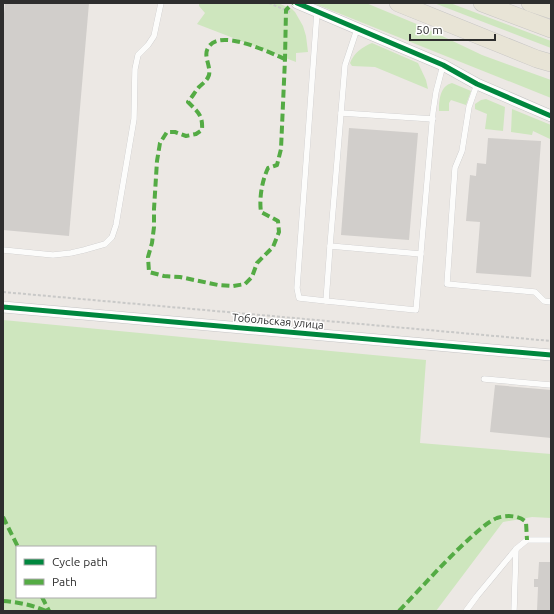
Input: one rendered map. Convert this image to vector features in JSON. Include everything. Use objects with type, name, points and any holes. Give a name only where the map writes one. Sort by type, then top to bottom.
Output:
[{"type":"main road","points":[[398,3],[537,59],[551,63]]},
{"type":"main road","points":[[482,3],[551,29]]},
{"type":"main road","points":[[530,3],[551,10]]},
{"type":"street","points":[[295,8],[317,12],[358,29],[443,65],[477,84],[551,116]]},
{"type":"street","name":"Тобольская улица","points":[[3,307],[551,355]]},
{"type":"lane","points":[[3,250],[52,254],[71,253],[105,244],[112,237],[116,225],[134,119],[135,68],[138,55],[148,45],[154,36],[161,3]]},
{"type":"lane","points":[[317,12],[297,288],[299,298],[416,310],[433,119],[436,92],[443,65]]},
{"type":"lane","points":[[326,301],[345,65],[358,29]]},
{"type":"lane","points":[[477,84],[470,107],[462,151],[455,168],[447,284],[536,292],[544,302],[551,302]]},
{"type":"lane","points":[[342,113],[433,119]]},
{"type":"lane","points":[[330,246],[421,254]]},
{"type":"lane","points":[[484,378],[551,385]]},
{"type":"lane","points":[[466,611],[516,549],[527,540],[551,540]]},
{"type":"lane","points":[[514,611],[516,549]]},
{"type":"path","points":[[269,3],[295,8]]},
{"type":"path","points":[[3,292],[551,341]]},
{"type":"green space","points":[[199,3],[278,3],[292,9],[303,26],[308,52],[296,53],[296,62],[197,24],[205,13],[199,6]]},
{"type":"green space","points":[[313,3],[366,3],[419,25],[482,55],[551,80],[551,98]]},
{"type":"green space","points":[[434,3],[450,3],[551,41],[551,48]]},
{"type":"green space","points":[[372,43],[418,63],[426,80],[428,89],[375,67],[352,66],[350,63],[356,53]]},
{"type":"green space","points":[[452,83],[471,91],[466,105],[451,100],[449,103],[449,111],[439,111],[441,94],[445,87]]},
{"type":"green space","points":[[486,99],[505,107],[503,131],[485,129],[487,114],[475,109],[475,104]]},
{"type":"green space","points":[[512,109],[551,125],[550,139],[533,131],[532,135],[511,132]]},
{"type":"green space","points":[[3,320],[426,360],[420,443],[551,454],[551,518],[532,517],[503,522],[436,611],[3,611]]},
{"type":"building","points":[[5,3],[89,3],[69,236],[3,230],[3,24]]},
{"type":"building","points":[[349,128],[418,133],[409,240],[341,235]]},
{"type":"building","points":[[488,138],[541,141],[531,277],[476,273],[480,222],[466,221],[470,175],[476,176],[477,163],[486,164]]},
{"type":"building","points":[[495,385],[551,390],[551,438],[490,432]]},
{"type":"building","points":[[539,562],[551,562],[551,611],[537,611],[538,587],[534,587],[534,579],[538,579]]},
{"type":"marked path","points":[[285,59],[257,47],[233,41],[223,40],[214,42],[208,48],[206,54],[209,75],[188,102],[195,108],[201,117],[202,130],[196,134],[186,136],[175,132],[167,132],[160,143],[157,161],[154,227],[148,257],[149,272],[218,285],[233,286],[245,284],[252,277],[257,263],[273,247],[279,232],[278,221],[261,212],[260,207],[266,173],[268,168],[277,165],[281,149],[285,59],[286,10],[293,3]]},
{"type":"marked path","points":[[399,611],[459,548],[493,520],[508,516],[520,518],[526,522],[527,540]]},
{"type":"marked path","points":[[3,517],[18,546]]},
{"type":"marked path","points":[[42,598],[49,611]]},
{"type":"marked path","points":[[3,601],[25,604],[46,611]]},
{"type":"cycle path","points":[[297,3],[443,65],[477,84],[551,116]]},
{"type":"cycle path","points":[[3,307],[551,355]]}]
